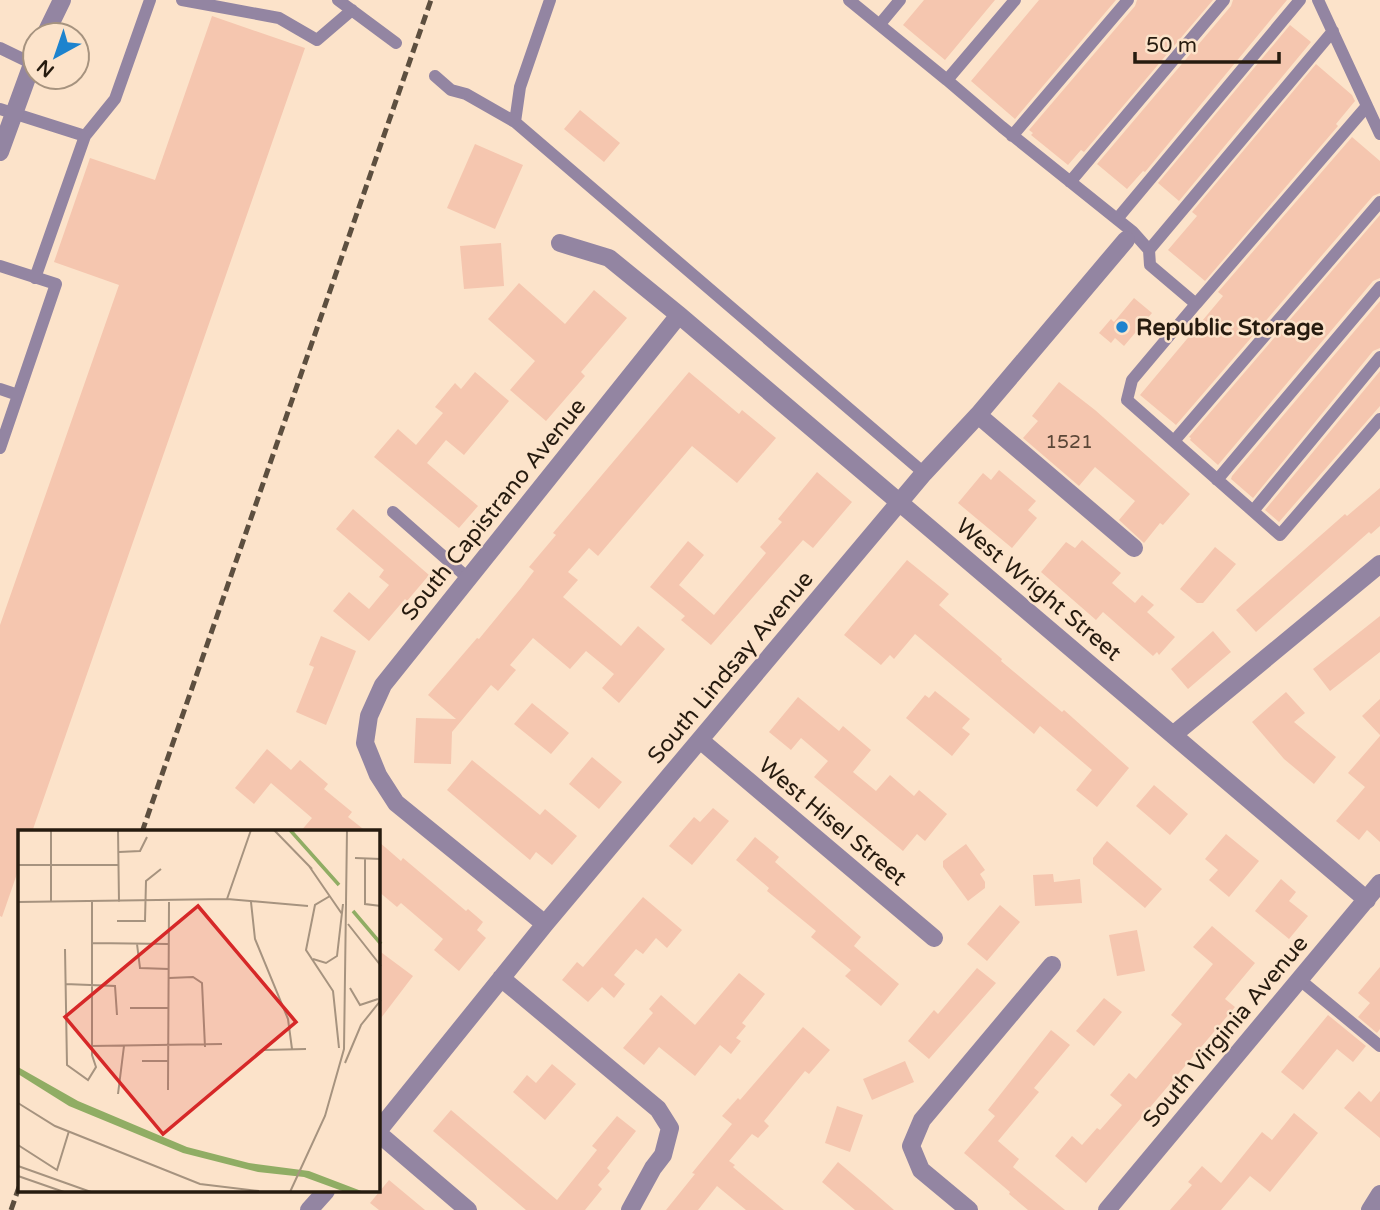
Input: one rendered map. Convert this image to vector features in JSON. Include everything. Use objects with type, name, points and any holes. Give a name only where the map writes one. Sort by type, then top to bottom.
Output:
[{"type":"street","points":[[52,21],[62,0]]},
{"type":"street","points":[[0,152],[6,111],[21,82]]},
{"type":"street","name":"South Lindsay Avenue","points":[[380,1129],[545,924],[924,473],[978,415],[1129,236]]},
{"type":"street","name":"West Wright Street","points":[[560,243],[609,258],[1367,900]]},
{"type":"street","name":"South Capistrano Avenue","points":[[545,924],[396,803],[378,775],[366,743],[369,716],[383,685],[679,315]]},
{"type":"street","points":[[978,415],[1134,548]]},
{"type":"street","points":[[1173,735],[1380,564]]},
{"type":"street","name":"West Hisel Street","points":[[700,740],[934,938]]},
{"type":"street","name":"South Virginia Avenue","points":[[1107,1210],[1380,883]]},
{"type":"street","points":[[969,1210],[921,1170],[912,1146],[922,1120],[1052,965]]},
{"type":"street","points":[[501,978],[658,1109],[670,1128],[663,1155],[630,1210]]},
{"type":"street","points":[[380,1134],[468,1210]]},
{"type":"street","points":[[310,1210],[325,1192]]},
{"type":"street","points":[[1370,1210],[1380,1194]]},
{"type":"lane","points":[[35,278],[85,136],[115,99],[150,0]]},
{"type":"lane","points":[[182,0],[279,18],[317,40],[352,10]]},
{"type":"lane","points":[[338,0],[397,43]]},
{"type":"lane","points":[[515,122],[520,87],[550,0]]},
{"type":"lane","points":[[849,0],[1012,136],[1117,219],[1129,236],[1149,250]]},
{"type":"lane","points":[[880,24],[900,0]]},
{"type":"lane","points":[[947,80],[1015,0]]},
{"type":"lane","points":[[1012,136],[1128,0]]},
{"type":"lane","points":[[1070,182],[1224,0]]},
{"type":"lane","points":[[1117,219],[1300,0]]},
{"type":"lane","points":[[1318,0],[1380,134]]},
{"type":"lane","points":[[1196,304],[1150,265],[1149,250],[1333,31]]},
{"type":"lane","points":[[0,48],[21,55]]},
{"type":"lane","points":[[435,76],[451,90],[473,97],[515,122],[924,473]]},
{"type":"lane","points":[[1367,106],[1132,380],[1127,400],[1280,535],[1380,419]]},
{"type":"lane","points":[[6,111],[85,136]]},
{"type":"lane","points":[[1174,441],[1380,202]]},
{"type":"lane","points":[[0,266],[56,285],[0,448]]},
{"type":"lane","points":[[1217,480],[1380,287]]},
{"type":"lane","points":[[1253,511],[1380,357]]},
{"type":"lane","points":[[0,389],[18,395]]},
{"type":"lane","points":[[393,512],[469,579]]},
{"type":"lane","points":[[1300,980],[1380,1046]]},
{"type":"building","points":[[924,0],[995,0],[945,60],[903,25]]},
{"type":"building","points":[[1039,0],[1116,0],[1015,119],[971,81]]},
{"type":"building","points":[[1137,0],[1213,0],[1084,152],[1081,150],[1068,165],[1031,135],[1033,133],[1029,130],[1135,6]]},
{"type":"building","points":[[1233,0],[1287,0],[1145,172],[1143,171],[1127,189],[1097,164],[1231,6]]},
{"type":"building","points":[[212,16],[305,48],[33,830],[18,830],[18,871],[2,917],[0,625],[119,285],[54,262],[90,158],[155,180]]},
{"type":"building","points":[[1290,25],[1311,42],[1179,201],[1158,183]]},
{"type":"building","points":[[1316,64],[1352,95],[1355,101],[1336,124],[1338,126],[1205,281],[1168,250],[1197,216],[1192,212]]},
{"type":"building","points":[[580,110],[620,143],[604,162],[564,129]]},
{"type":"building","points":[[1352,137],[1380,161],[1380,193],[1373,196],[1176,425],[1140,395],[1223,296],[1218,292]]},
{"type":"building","points":[[475,144],[523,165],[495,229],[447,208]]},
{"type":"building","points":[[1380,215],[1380,278],[1373,281],[1218,465],[1189,437]]},
{"type":"building","points":[[501,243],[504,286],[464,289],[460,246]]},
{"type":"building","points":[[519,283],[565,324],[594,290],[627,318],[581,372],[585,376],[546,421],[510,390],[535,361],[488,319]]},
{"type":"building","name":"Republic Storage","points":[[1134,298],[1152,313],[1124,346],[1115,338],[1111,343],[1099,333],[1111,319],[1114,322]]},
{"type":"building","points":[[1380,301],[1380,348],[1373,351],[1253,498],[1231,479],[1232,476]]},
{"type":"building","points":[[1380,371],[1380,406],[1279,522],[1265,510]]},
{"type":"building","points":[[475,372],[509,401],[464,455],[446,440],[427,463],[478,506],[459,528],[374,457],[398,429],[416,445],[443,413],[435,407],[455,383],[461,389]]},
{"type":"building","points":[[689,372],[739,414],[742,410],[776,438],[737,483],[692,446],[598,556],[589,548],[568,572],[578,580],[563,597],[621,646],[638,626],[665,649],[619,703],[602,688],[614,674],[586,651],[570,669],[533,638],[510,665],[516,670],[498,691],[491,685],[452,732],[451,764],[414,763],[416,718],[456,719],[428,695],[521,588],[534,571],[529,567],[556,535],[553,533]]},
{"type":"building","points":[[1059,382],[1095,410],[1190,494],[1144,543],[1119,520],[1135,501],[1095,467],[1079,486],[1023,438],[1038,421],[1032,416]]},
{"type":"building","points":[[999,470],[1036,501],[1028,510],[1037,518],[1012,548],[958,503],[983,473],[991,480]]},
{"type":"building","points":[[817,472],[852,502],[813,548],[803,540],[711,645],[681,620],[685,616],[650,587],[688,541],[704,555],[679,585],[714,615],[766,553],[760,547],[782,522],[778,519]]},
{"type":"building","points":[[1380,488],[1380,526],[1371,534],[1369,532],[1256,632],[1236,610],[1345,514],[1347,516]]},
{"type":"building","points":[[353,509],[429,575],[369,641],[333,611],[349,592],[369,609],[389,585],[379,577],[384,570],[336,529]]},
{"type":"building","points":[[1082,540],[1121,573],[1112,583],[1135,603],[1142,595],[1154,605],[1147,612],[1175,637],[1159,655],[1157,652],[1153,656],[1103,612],[1096,620],[1041,572],[1066,542],[1075,548]]},
{"type":"building","points":[[1215,547],[1236,564],[1203,603],[1197,603],[1180,589]]},
{"type":"building","points":[[907,560],[949,594],[939,605],[1002,659],[1001,661],[1062,712],[1064,710],[1129,768],[1097,807],[1076,790],[1092,770],[1040,726],[1034,734],[915,634],[894,659],[890,655],[881,665],[844,635]]},
{"type":"building","points":[[1380,616],[1380,652],[1330,691],[1313,669]]},
{"type":"building","points":[[1213,631],[1231,652],[1188,689],[1171,669]]},
{"type":"building","points":[[321,636],[356,651],[326,725],[296,712],[314,667],[309,665]]},
{"type":"building","points":[[935,691],[970,719],[962,728],[970,734],[952,756],[906,718],[925,695],[929,698]]},
{"type":"building","points":[[1286,692],[1305,713],[1294,722],[1336,757],[1314,784],[1284,759],[1252,722]]},
{"type":"building","points":[[798,697],[839,731],[843,726],[871,750],[853,772],[876,791],[890,775],[914,796],[919,790],[947,814],[925,841],[917,834],[903,851],[814,777],[828,761],[801,738],[791,750],[769,732]]},
{"type":"building","points":[[1380,699],[1380,735],[1362,716]]},
{"type":"building","points":[[532,703],[569,733],[551,754],[514,724]]},
{"type":"building","points":[[1380,736],[1380,842],[1367,830],[1359,840],[1336,821],[1365,787],[1348,773]]},
{"type":"building","points":[[267,749],[291,770],[300,760],[328,784],[324,789],[352,812],[348,817],[364,830],[302,830],[312,818],[271,783],[254,804],[235,788]]},
{"type":"building","points":[[592,757],[622,782],[599,809],[569,784]]},
{"type":"building","points":[[472,760],[540,815],[545,809],[577,836],[552,865],[536,852],[530,860],[447,790]]},
{"type":"building","points":[[1154,785],[1188,814],[1170,835],[1136,806]]},
{"type":"building","points":[[713,808],[729,821],[692,865],[669,846],[694,817],[700,822]]},
{"type":"building","points":[[1226,834],[1259,861],[1229,897],[1209,880],[1218,870],[1205,859]]},
{"type":"building","points":[[755,837],[779,857],[775,862],[861,937],[854,946],[899,984],[881,1006],[845,976],[851,970],[811,937],[816,931],[767,891],[769,888],[736,860]]},
{"type":"building","points":[[1107,841],[1162,889],[1145,908],[1093,864],[1093,858]]},
{"type":"building","points":[[380,843],[483,922],[477,930],[486,938],[459,971],[434,950],[443,939],[401,903],[397,907],[380,893]]},
{"type":"building","points":[[966,844],[985,870],[980,874],[985,888],[968,901],[943,867],[943,861]]},
{"type":"building","points":[[1053,874],[1054,882],[1080,879],[1082,903],[1035,906],[1033,875]]},
{"type":"building","points":[[1281,879],[1296,892],[1289,901],[1308,916],[1289,939],[1255,911]]},
{"type":"building","points":[[643,897],[682,930],[667,948],[656,938],[643,954],[636,949],[614,975],[625,984],[614,998],[602,987],[588,1002],[562,980],[577,962],[583,967]]},
{"type":"building","points":[[1000,905],[1020,922],[987,961],[967,944]]},
{"type":"building","points":[[1212,926],[1255,963],[1225,999],[1235,1007],[1086,1183],[1055,1156],[1072,1136],[1082,1145],[1097,1128],[1100,1130],[1122,1105],[1110,1095],[1129,1073],[1136,1079],[1182,1024],[1171,1015],[1213,964],[1193,947]]},
{"type":"building","points":[[1137,930],[1145,971],[1117,976],[1109,935]]},
{"type":"building","points":[[380,951],[413,976],[380,1019]]},
{"type":"building","points":[[1380,967],[1380,1029],[1377,1033],[1358,1017],[1370,1003],[1358,993]]},
{"type":"building","points":[[977,968],[996,983],[929,1059],[908,1041],[934,1010],[938,1014]]},
{"type":"building","points":[[739,973],[765,994],[742,1023],[746,1026],[736,1038],[741,1041],[731,1054],[720,1045],[695,1076],[659,1047],[644,1065],[623,1048],[653,1013],[649,1009],[661,995],[695,1025]]},
{"type":"building","points":[[1104,998],[1122,1012],[1094,1046],[1076,1031]]},
{"type":"building","points":[[1328,1015],[1366,1046],[1353,1062],[1337,1049],[1303,1090],[1281,1072]]},
{"type":"building","points":[[803,1027],[830,1050],[809,1074],[805,1071],[764,1121],[769,1126],[758,1138],[752,1134],[729,1161],[784,1210],[746,1210],[717,1186],[698,1210],[666,1210],[732,1124],[722,1116],[738,1098],[740,1100]]},
{"type":"building","points":[[1051,1030],[1070,1045],[1034,1088],[1039,1092],[998,1141],[1019,1159],[1013,1167],[1065,1210],[1028,1210],[964,1153],[995,1116],[988,1110]]},
{"type":"building","points":[[905,1061],[914,1082],[872,1100],[863,1079]]},
{"type":"building","points":[[552,1064],[576,1084],[545,1120],[513,1092],[527,1075],[536,1083]]},
{"type":"building","points":[[1359,1091],[1371,1102],[1380,1091],[1380,1138],[1344,1108]]},
{"type":"building","points":[[837,1106],[863,1115],[850,1152],[825,1143]]},
{"type":"building","points":[[451,1110],[557,1200],[597,1150],[592,1146],[617,1116],[636,1131],[607,1168],[610,1171],[598,1185],[602,1189],[585,1210],[526,1210],[433,1131]]},
{"type":"building","points":[[1294,1113],[1318,1133],[1270,1192],[1250,1176],[1221,1210],[1170,1210],[1192,1185],[1188,1182],[1202,1166],[1221,1183],[1262,1132],[1272,1140]]},
{"type":"building","points":[[838,1162],[894,1210],[855,1210],[822,1182]]},
{"type":"building","points":[[389,1180],[425,1210],[379,1210],[370,1203]]},
{"type":"railway","points":[[143,830],[431,0]]},
{"type":"railway","points":[[11,1210],[18,1190]]},
{"type":"place","name":"Republic Storage","points":[[1122,327]]}]
